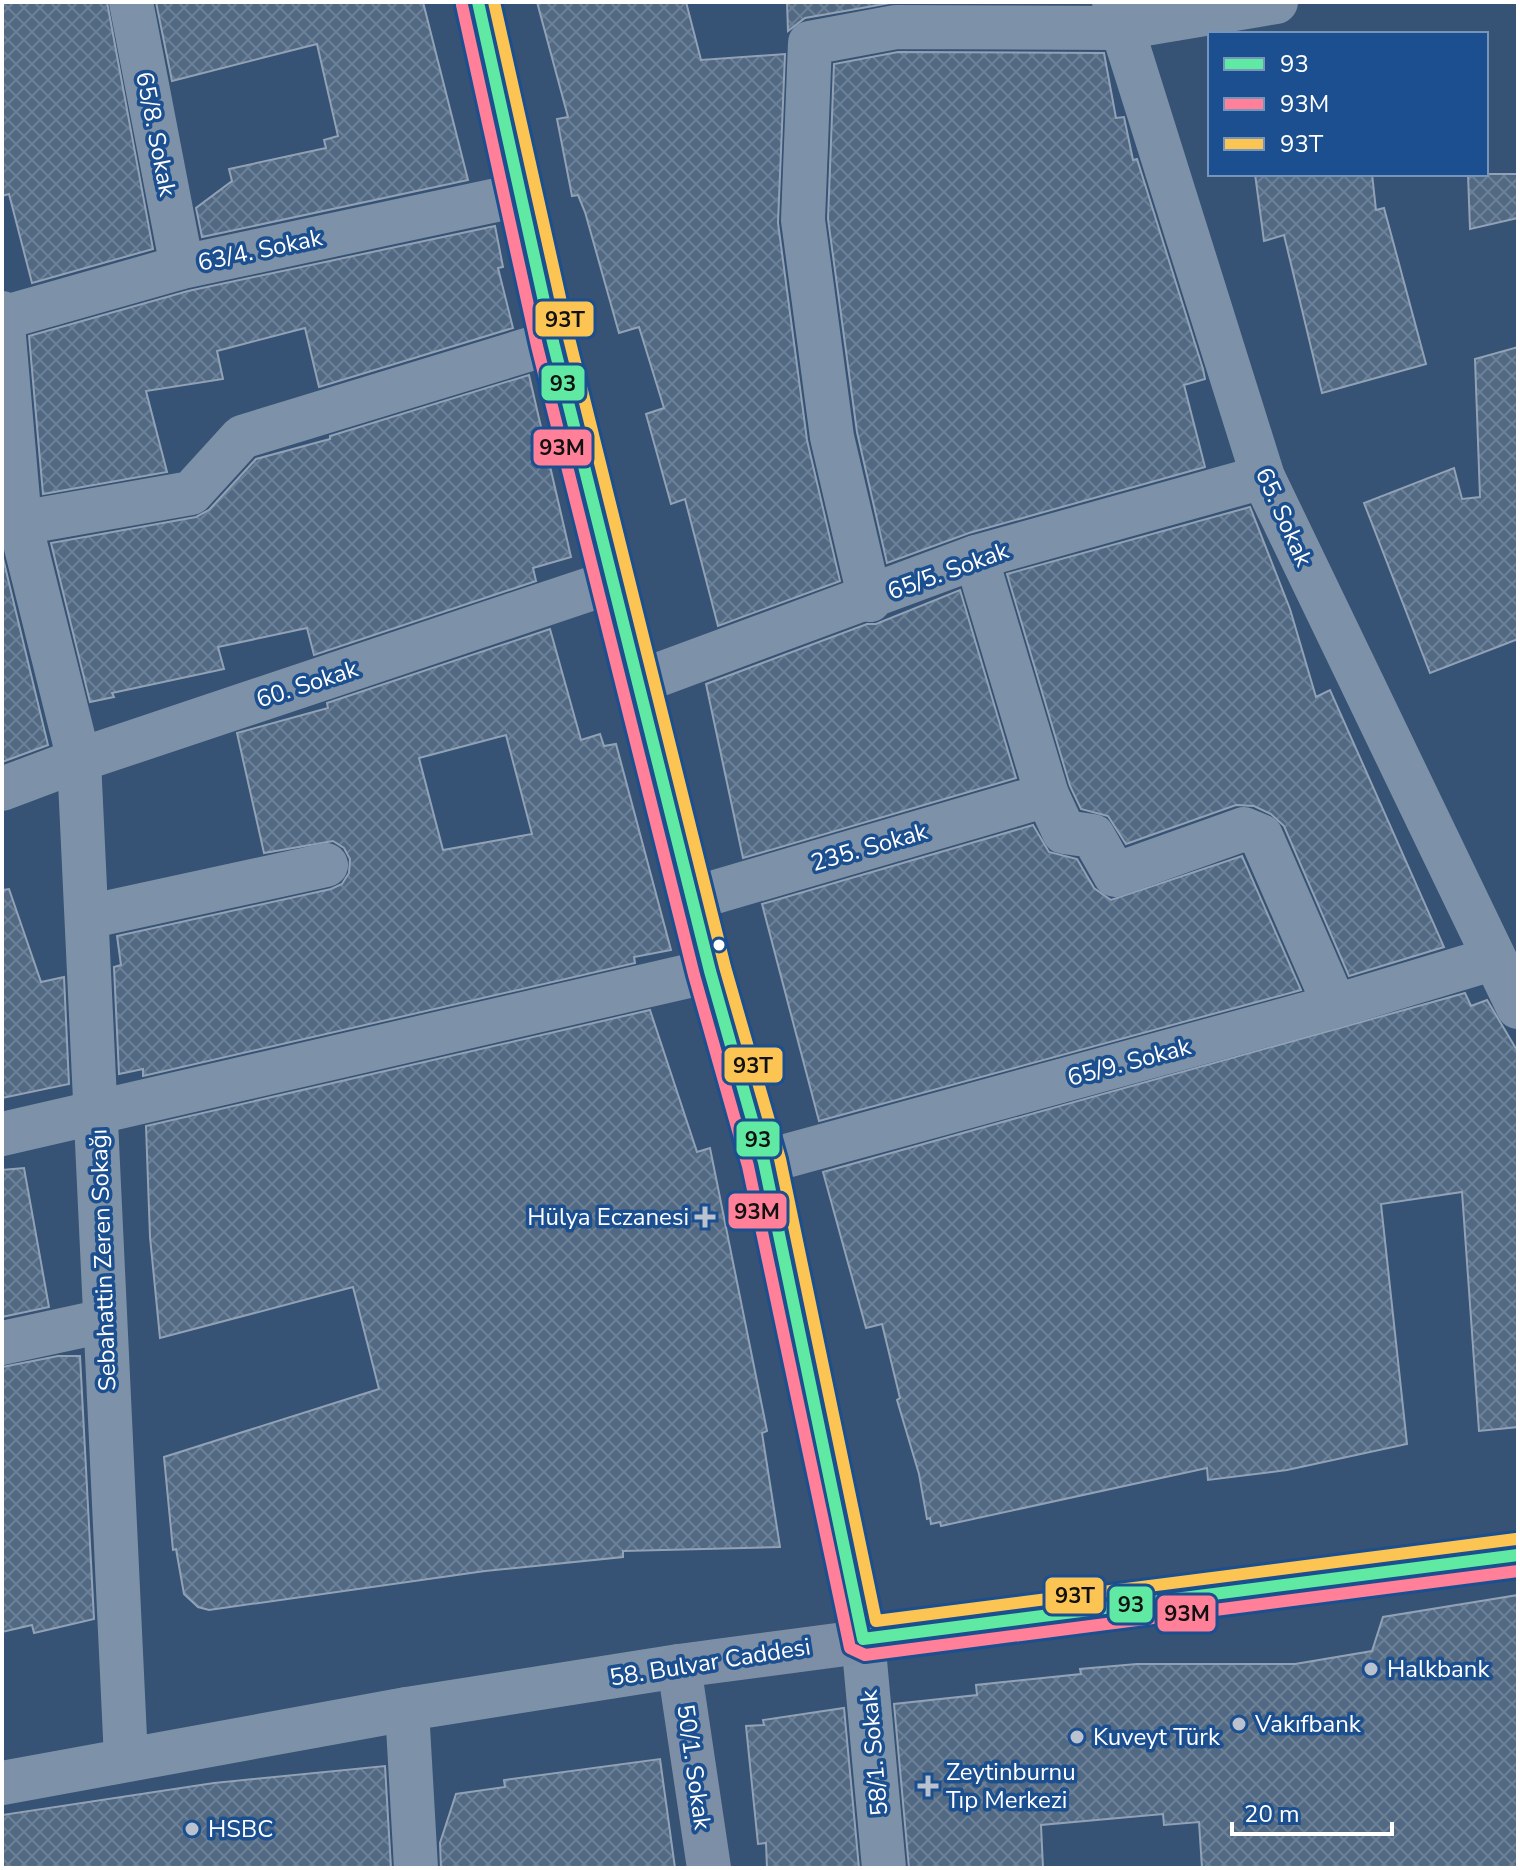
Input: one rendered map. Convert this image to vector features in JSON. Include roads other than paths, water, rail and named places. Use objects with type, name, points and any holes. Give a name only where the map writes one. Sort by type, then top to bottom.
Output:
[{"type":"main road","points":[[478,2],[553,342],[691,899],[764,1162],[863,1639]]},
{"type":"main road","name":"58. Bulvar Caddesi","points":[[679,1666],[863,1639],[1518,1555]]},
{"type":"main road","name":"50/1. Sokak","points":[[679,1666],[709,1868]]},
{"type":"street","name":"65/8. Sokak","points":[[131,2],[182,267]]},
{"type":"street","points":[[870,600],[832,437],[803,220],[810,43],[895,14],[1117,15],[1276,2]]},
{"type":"street","name":"65. Sokak","points":[[1117,15],[1263,477],[1492,959],[1518,1007]]},
{"type":"street","name":"63/4. Sokak","points":[[2,317],[182,267],[520,195]]},
{"type":"street","name":"Sebahattin Zeren Sokağı","points":[[2,317],[20,523],[79,760],[98,1110],[104,1321],[126,1759]]},
{"type":"street","points":[[20,523],[191,493],[242,437],[553,342]]},
{"type":"street","name":"65/5. Sokak","points":[[639,682],[870,600],[976,557],[1263,477]]},
{"type":"street","points":[[976,557],[1047,795],[1064,832],[1093,836],[1115,875],[1244,829],[1261,836],[1335,1006]]},
{"type":"street","name":"60. Sokak","points":[[2,789],[79,760],[614,581]]},
{"type":"street","name":"235. Sokak","points":[[691,899],[1047,795]]},
{"type":"street","points":[[87,917],[326,865]]},
{"type":"street","name":"65/9. Sokak","points":[[764,1162],[1335,1006],[1492,959]]},
{"type":"street","points":[[2,1134],[710,971]]},
{"type":"street","points":[[2,1343],[104,1321]]},
{"type":"street","name":"58/1. Sokak","points":[[863,1639],[884,1868]]},
{"type":"street","name":"58. Bulvar Caddesi","points":[[2,1783],[407,1709],[679,1666]]},
{"type":"street","points":[[407,1709],[416,1868]]},
{"type":"place","name":"Hülya Eczanesi","points":[[705,1217]]},
{"type":"place","name":"Halkbank","points":[[1371,1669]]},
{"type":"place","name":"Vakıfbank","points":[[1239,1724]]},
{"type":"place","name":"Kuveyt Türk","points":[[1077,1737]]},
{"type":"place","name":"Zeytinburnu Tıp Merkezi","points":[[928,1786]]},
{"type":"place","name":"HSBC","points":[[192,1829]]}]
